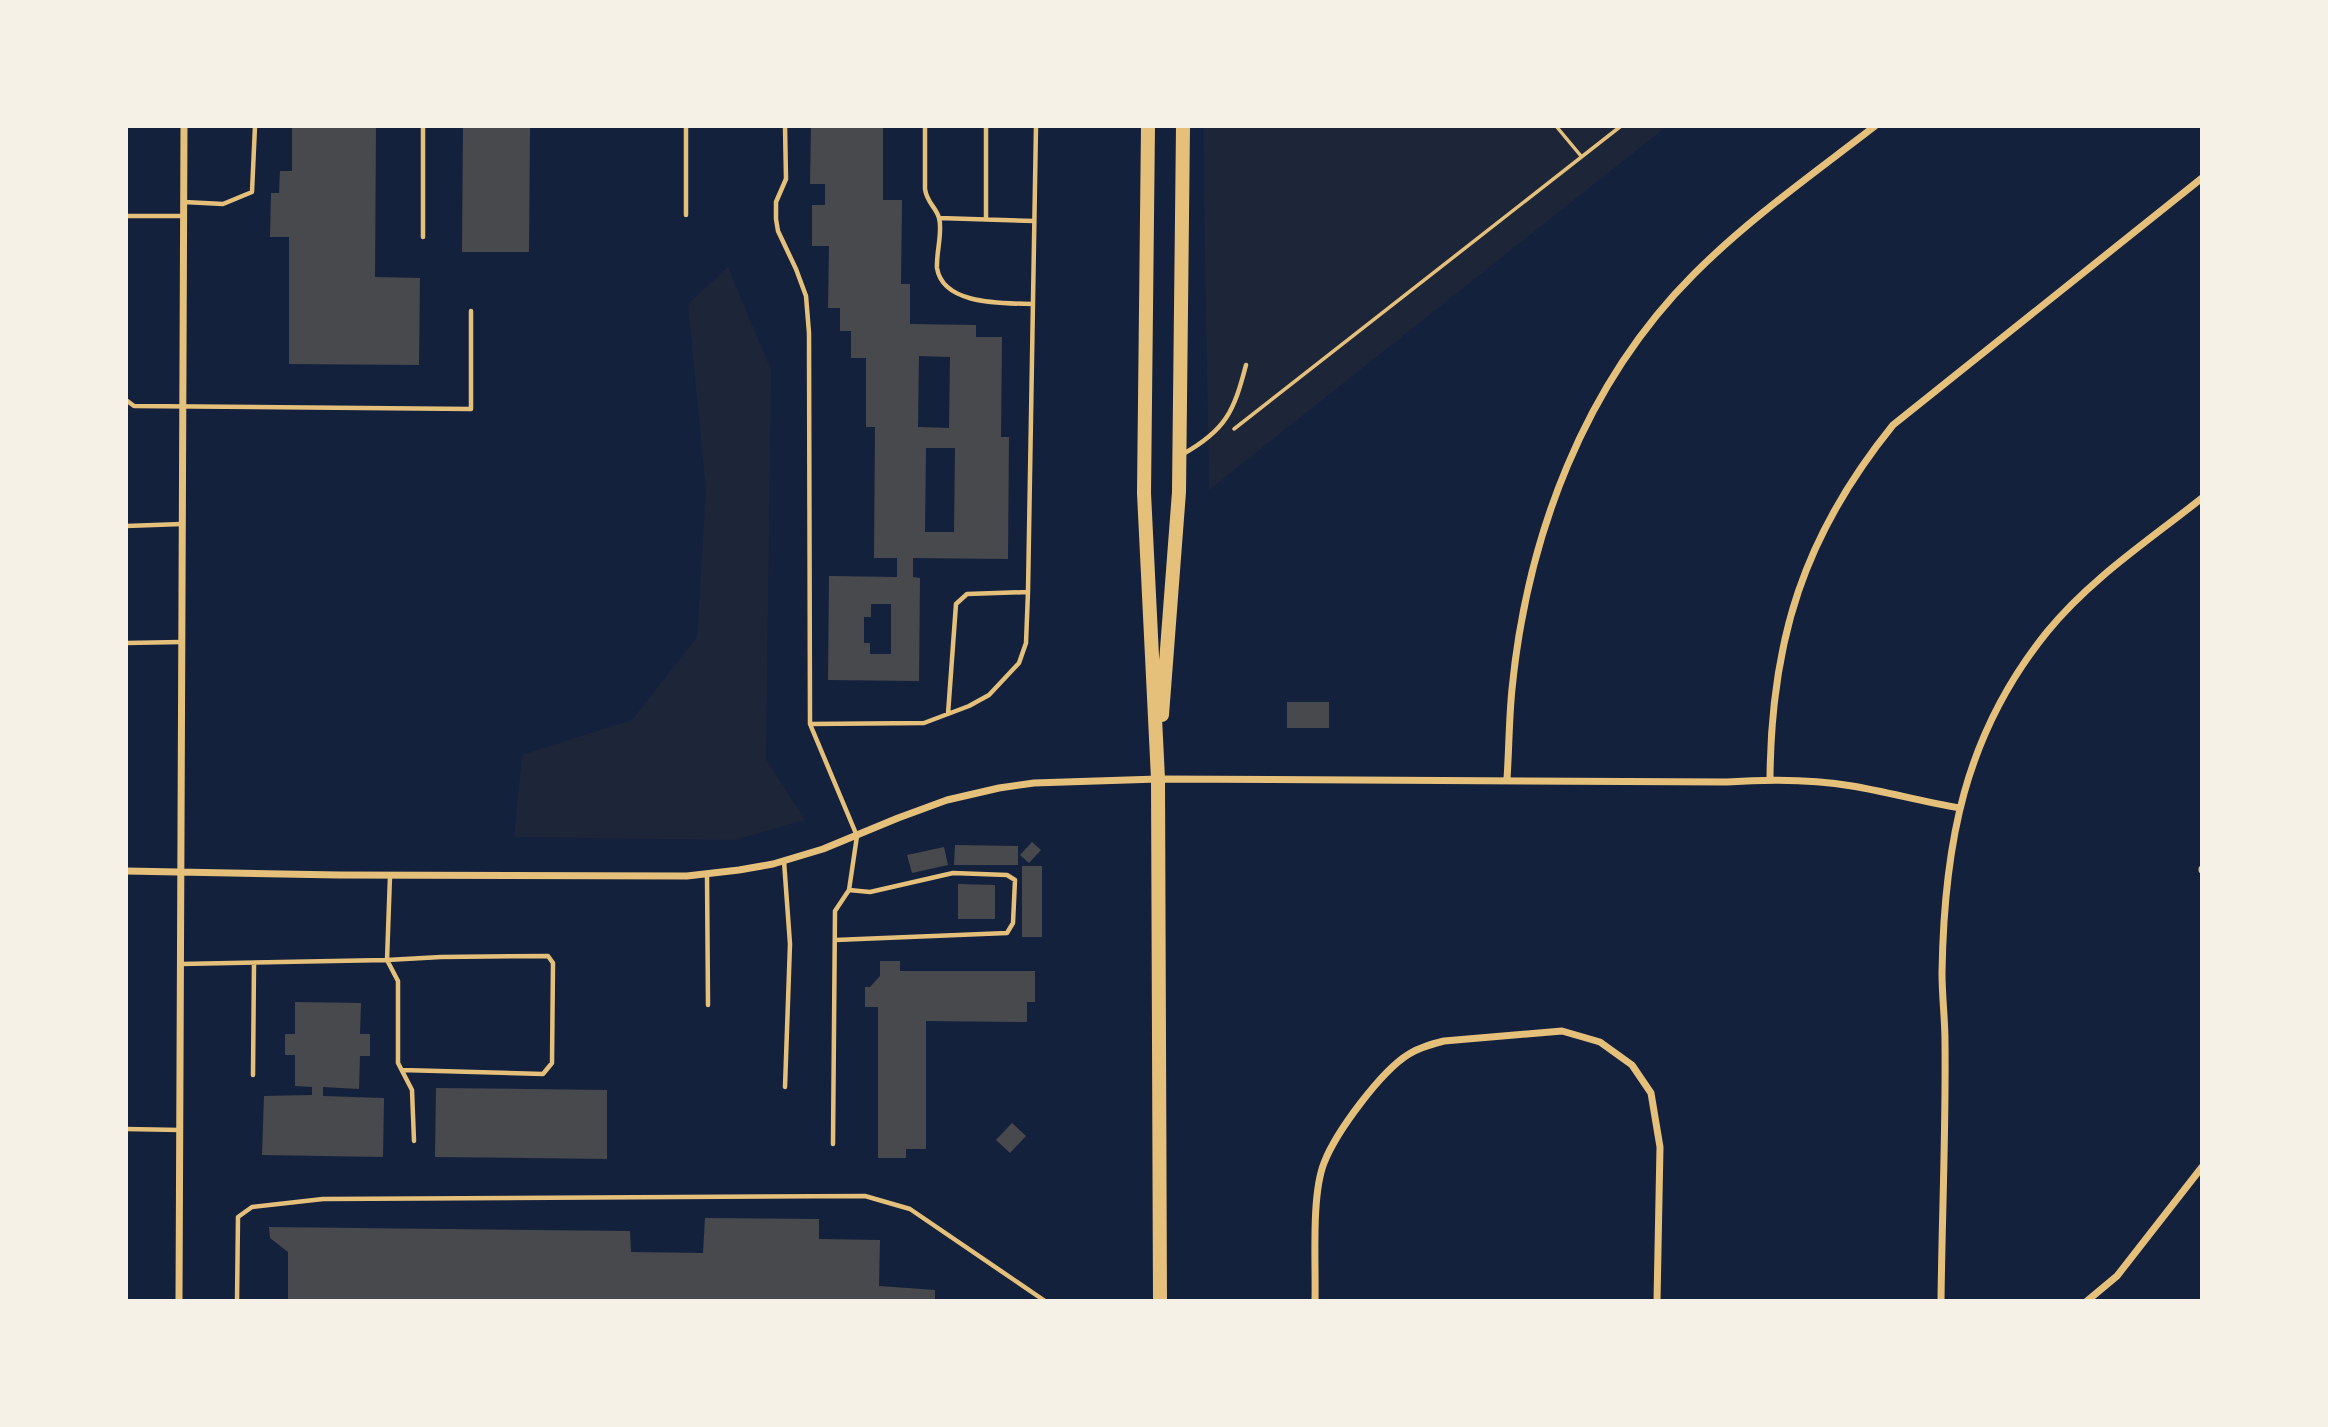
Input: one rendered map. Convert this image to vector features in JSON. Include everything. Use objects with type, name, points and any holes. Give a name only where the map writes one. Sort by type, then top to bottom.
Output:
[{"type":"main road","points":[[1148,126],[1144,493],[1157,779],[1160,1301]]},
{"type":"main road","points":[[1157,779],[1178,503],[1182,126]]},
{"type":"street","points":[[179,1301],[184,126]]},
{"type":"street","points":[[1507,779],[1513,688],[1537,556],[1564,474],[1581,434],[1609,383],[1663,308],[1723,246],[1875,126]]},
{"type":"street","points":[[1770,779],[1770,734],[1776,681],[1796,594],[1816,545],[1841,497],[1874,448],[1893,425],[2202,178]]},
{"type":"street","points":[[1941,1301],[1945,1041],[1943,931],[1955,823],[1973,759],[1993,714],[2018,672],[2047,632],[2080,596],[2116,564],[2202,498]]},
{"type":"street","points":[[126,871],[687,876],[739,870],[784,860],[823,849],[947,800],[999,788],[1051,781],[1507,779],[1727,782],[1770,779],[1851,786],[1914,801],[1959,808]]},
{"type":"street","points":[[1315,1301],[1317,1197],[1324,1164],[1347,1123],[1391,1069],[1410,1053],[1444,1041],[1562,1031],[1588,1037],[1612,1048],[1632,1065],[1651,1093],[1660,1147],[1657,1301]]},
{"type":"street","points":[[2087,1301],[2117,1276],[2202,1167]]},
{"type":"lane","points":[[184,202],[223,204],[252,192],[255,126]]},
{"type":"lane","points":[[423,126],[423,237]]},
{"type":"lane","points":[[686,126],[686,215]]},
{"type":"lane","points":[[785,126],[786,179],[776,202],[776,219],[778,231],[806,296],[809,333],[810,724],[857,836],[849,890],[835,911],[833,1144]]},
{"type":"lane","points":[[925,126],[926,199],[939,218],[937,268],[945,283],[965,297],[980,301],[1033,304]]},
{"type":"lane","points":[[986,126],[986,219]]},
{"type":"lane","points":[[810,724],[924,723],[989,695],[1019,663],[1026,643],[1028,592],[1036,126]]},
{"type":"lane","points":[[126,216],[184,216]]},
{"type":"lane","points":[[939,218],[1034,220]]},
{"type":"lane","points":[[126,400],[134,406],[471,409],[471,311]]},
{"type":"lane","points":[[1179,456],[1207,440],[1223,423],[1238,396],[1246,365]]},
{"type":"lane","points":[[126,526],[183,524]]},
{"type":"lane","points":[[948,714],[956,604],[967,594],[1028,592]]},
{"type":"lane","points":[[126,643],[182,642]]},
{"type":"lane","points":[[784,860],[790,944],[785,1087]]},
{"type":"lane","points":[[707,873],[708,1006]]},
{"type":"lane","points":[[835,940],[1007,933],[1013,923],[1015,880],[1007,875],[953,873],[870,892],[849,890]]},
{"type":"lane","points":[[391,875],[387,960],[398,981],[398,1063],[412,1090],[414,1141]]},
{"type":"lane","points":[[180,964],[548,956],[553,963],[552,1063],[543,1074],[402,1070]]},
{"type":"lane","points":[[253,1075],[254,963]]},
{"type":"lane","points":[[126,1129],[180,1130]]},
{"type":"lane","points":[[237,1301],[238,1217],[253,1207],[323,1199],[865,1196],[910,1209],[1045,1301]]},
{"type":"path","points":[[1556,126],[1581,157]]},
{"type":"path","points":[[1226,435],[1621,126]]},
{"type":"shaded area","points":[[1203,126],[1667,126],[1209,490]]},
{"type":"shaded area","points":[[728,267],[771,370],[766,759],[805,820],[735,840],[514,837],[522,755],[632,720],[697,637],[706,491],[688,304]]},
{"type":"building","points":[[292,126],[376,126],[375,277],[420,278],[419,365],[289,364],[289,237],[270,237],[271,193],[279,193],[280,171],[292,171]]},
{"type":"building","points":[[463,126],[530,126],[529,252],[462,252]]},
{"type":"building","points":[[811,126],[883,126],[883,200],[902,200],[901,284],[910,284],[910,324],[976,325],[976,337],[1002,337],[1001,437],[1009,437],[1008,559],[913,558],[913,577],[920,578],[919,681],[828,680],[829,576],[897,577],[897,558],[874,558],[875,427],[866,427],[866,358],[851,358],[851,331],[840,331],[840,308],[828,308],[829,246],[812,246],[812,205],[825,205],[825,184],[810,184]],"holes":[[[919,356],[950,357],[949,428],[918,427]],[[926,448],[955,448],[954,532],[925,532]],[[871,604],[891,604],[891,654],[870,654],[870,643],[864,643],[864,617],[871,617]]]},
{"type":"building","points":[[1287,702],[1329,702],[1329,728],[1287,728]]},
{"type":"building","points":[[1032,842],[1041,850],[1029,863],[1020,855]]},
{"type":"building","points":[[955,845],[1018,846],[1018,865],[954,865]]},
{"type":"building","points":[[944,847],[948,865],[912,873],[907,855]]},
{"type":"building","points":[[1022,866],[1042,866],[1042,937],[1022,937]]},
{"type":"building","points":[[958,884],[995,885],[995,919],[958,919]]},
{"type":"building","points":[[880,961],[900,961],[900,971],[1035,971],[1035,1002],[1027,1002],[1027,1022],[926,1021],[926,1149],[906,1149],[906,1158],[878,1158],[878,1007],[865,1007],[865,987],[870,987],[880,976]]},
{"type":"building","points":[[295,1002],[361,1003],[360,1034],[370,1034],[370,1056],[360,1056],[359,1089],[323,1087],[323,1096],[384,1098],[383,1157],[262,1155],[264,1096],[312,1095],[312,1087],[295,1086],[295,1055],[285,1055],[285,1034],[295,1034]]},
{"type":"building","points":[[436,1088],[607,1090],[607,1159],[435,1157]]},
{"type":"building","points":[[1012,1123],[1026,1136],[1010,1153],[996,1140]]},
{"type":"building","points":[[705,1218],[819,1219],[819,1239],[880,1240],[879,1286],[935,1290],[935,1301],[288,1301],[288,1252],[270,1238],[269,1227],[630,1231],[631,1252],[703,1253]]}]
